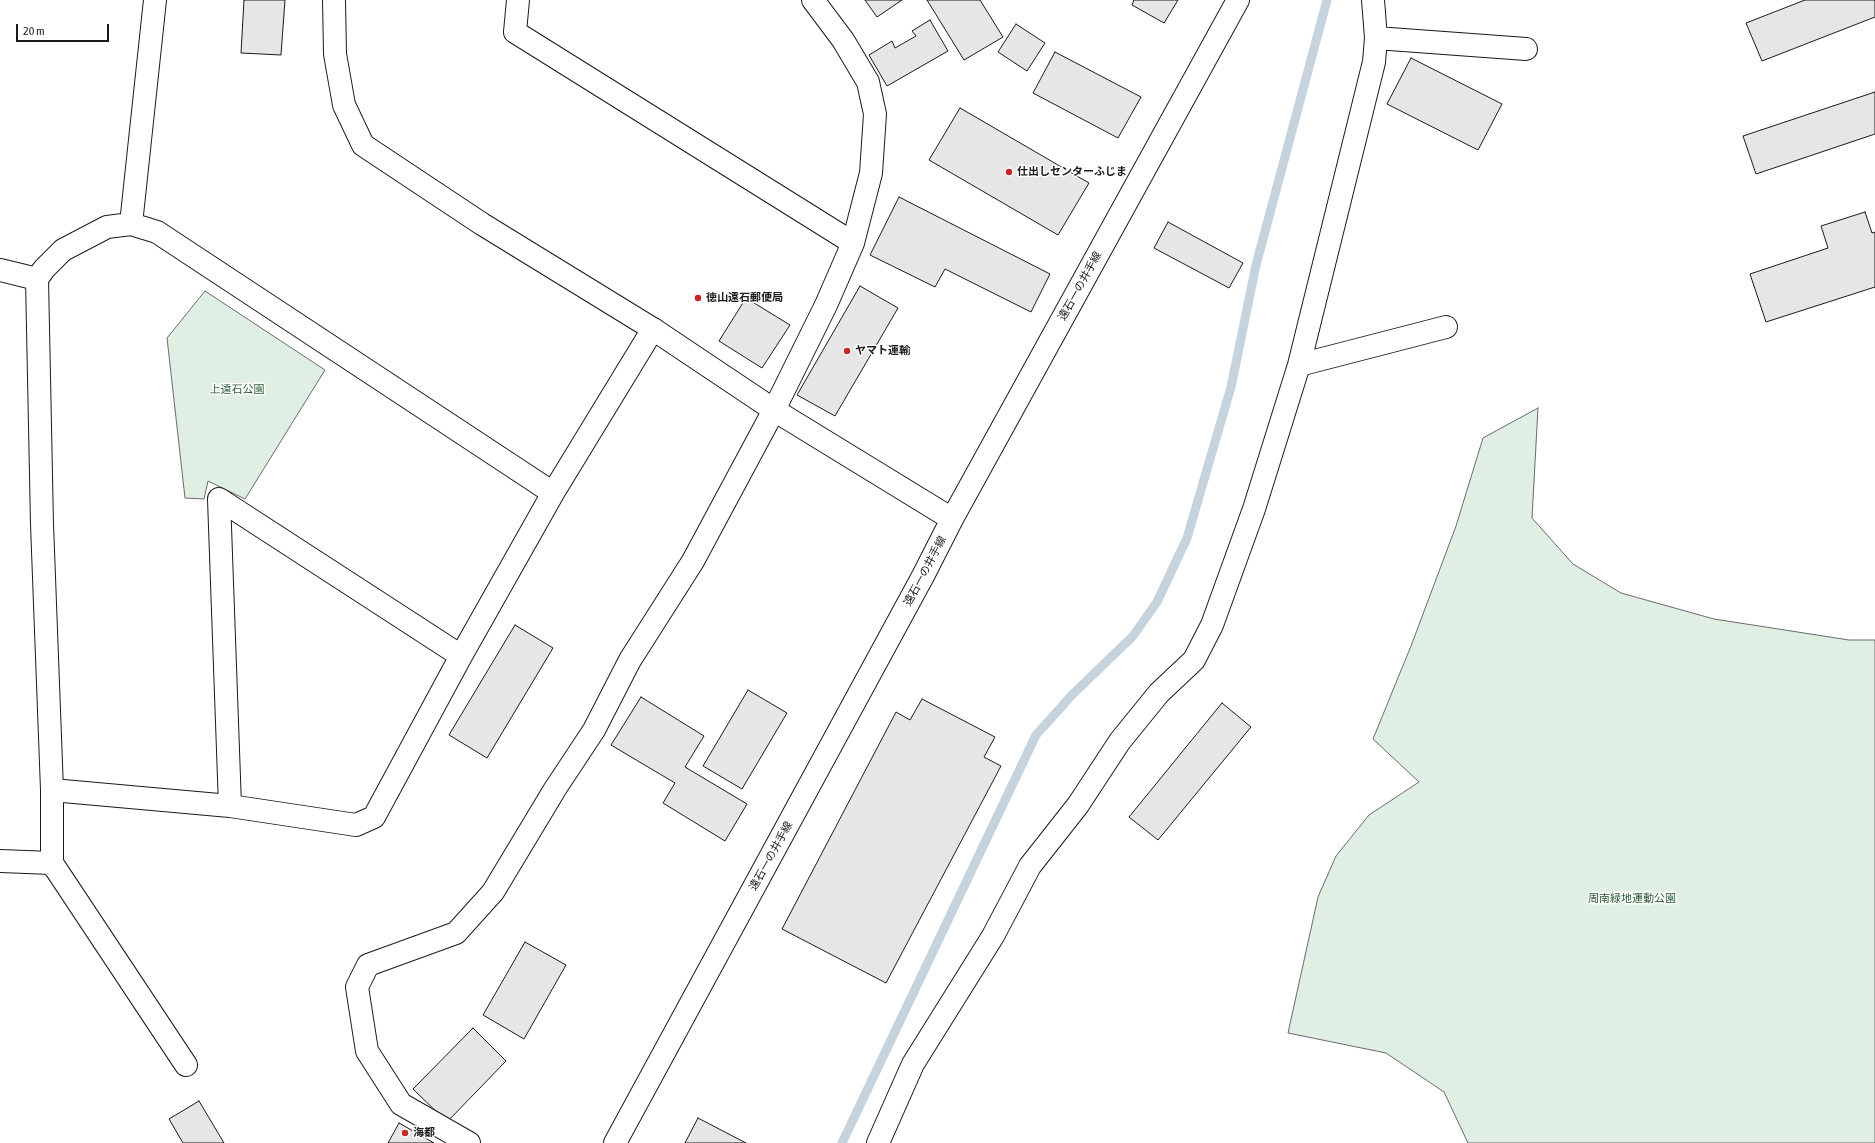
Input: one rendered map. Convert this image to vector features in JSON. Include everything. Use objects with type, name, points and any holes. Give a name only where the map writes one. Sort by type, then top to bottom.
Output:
[{"type":"street","points":[[131,224],[155,0]]},
{"type":"street","points":[[334,0],[335,54],[344,105],[363,145],[482,224],[653,329],[774,410],[952,519]]},
{"type":"street","points":[[518,0],[515,32],[853,243]]},
{"type":"street","points":[[469,1143],[401,1104],[367,1051],[357,986],[368,965],[456,933],[493,892],[555,789],[594,730],[630,660],[693,561],[774,410],[826,305],[853,243],[872,173],[875,114],[868,82],[843,40],[813,0]]},
{"type":"street","name":"遠石一の井手線","points":[[615,1143],[920,583],[952,519],[1238,0]]},
{"type":"street","points":[[878,1143],[914,1064],[993,936],[1030,866],[1078,805],[1120,741],[1160,693],[1194,660],[1212,625],[1254,509],[1299,365],[1325,256],[1366,100],[1374,62],[1376,38],[1373,0]]},
{"type":"street","points":[[1376,38],[1526,49]]},
{"type":"street","points":[[186,1065],[52,863],[52,790],[42,524],[37,279],[44,269],[63,250],[107,227],[131,224],[157,232],[553,493]]},
{"type":"street","points":[[0,270],[37,279]]},
{"type":"street","points":[[1299,365],[1446,327]]},
{"type":"street","points":[[52,790],[230,806],[356,825],[374,817],[460,656],[553,493],[653,329]]},
{"type":"street","points":[[230,806],[219,499],[460,656]]},
{"type":"street","points":[[0,861],[52,863]]},
{"type":"green space","name":"上遠石公園","points":[[205,291],[325,370],[245,499],[208,481],[204,499],[185,498],[167,338]]},
{"type":"green space","name":"周南緑地運動公園","points":[[1538,408],[1532,518],[1573,564],[1621,593],[1714,619],[1849,640],[1875,640],[1875,1143],[1468,1143],[1444,1092],[1386,1053],[1288,1033],[1318,897],[1336,856],[1369,815],[1419,782],[1373,739],[1411,646],[1456,526],[1483,438]]},
{"type":"building","points":[[244,0],[285,0],[281,55],[241,53]]},
{"type":"building","points":[[865,0],[902,0],[877,17]]},
{"type":"building","points":[[927,0],[980,0],[1003,37],[964,60]]},
{"type":"building","points":[[1134,0],[1178,0],[1164,23],[1132,5]]},
{"type":"building","points":[[1805,0],[1875,0],[1875,17],[1762,61],[1746,23]]},
{"type":"building","points":[[930,20],[948,51],[887,86],[869,55],[892,41],[895,48],[916,36],[912,31]]},
{"type":"building","points":[[1016,24],[1045,43],[1027,71],[998,52]]},
{"type":"building","points":[[1055,52],[1141,97],[1118,138],[1033,93]]},
{"type":"building","points":[[1411,58],[1502,104],[1478,150],[1387,104]]},
{"type":"building","points":[[1875,92],[1875,134],[1756,174],[1743,136]]},
{"type":"building","name":"仕出しセンターふじま","points":[[960,108],[1089,183],[1058,235],[929,160]]},
{"type":"building","points":[[899,197],[1050,274],[1031,312],[945,269],[935,287],[870,255]]},
{"type":"building","points":[[1865,212],[1872,233],[1875,232],[1875,287],[1766,322],[1750,274],[1828,248],[1821,226]]},
{"type":"building","points":[[1168,222],[1243,263],[1229,288],[1154,248]]},
{"type":"building","name":"ヤマト運輸","points":[[860,286],[898,308],[835,416],[797,395]]},
{"type":"building","points":[[746,298],[790,325],[762,368],[719,341]]},
{"type":"building","points":[[515,625],[553,648],[487,758],[449,735]]},
{"type":"building","points":[[748,690],[787,713],[742,789],[703,766]]},
{"type":"building","points":[[641,697],[704,736],[685,767],[747,804],[725,841],[663,803],[675,783],[611,745]]},
{"type":"building","points":[[922,699],[995,737],[984,757],[1001,766],[886,983],[782,929],[896,712],[910,720]]},
{"type":"building","points":[[1222,703],[1251,727],[1158,840],[1129,817]]},
{"type":"building","points":[[525,942],[566,965],[524,1039],[483,1015]]},
{"type":"building","points":[[473,1028],[506,1061],[447,1122],[413,1089]]},
{"type":"building","points":[[199,1101],[224,1143],[183,1143],[169,1119]]},
{"type":"building","points":[[698,1118],[746,1143],[685,1143]]},
{"type":"building","name":"海都","points":[[399,1123],[434,1143],[388,1143]]},
{"type":"waterway","points":[[842,1143],[1036,735],[1072,695],[1133,636],[1157,602],[1187,538],[1231,387],[1256,265],[1327,0]]},
{"type":"place","name":"仕出しセンターふじま","points":[[1009,172]]},
{"type":"place","name":"徳山遠石郵便局","points":[[698,298]]},
{"type":"place","name":"ヤマト運輸","points":[[847,351]]},
{"type":"place","name":"海都","points":[[405,1133]]}]
